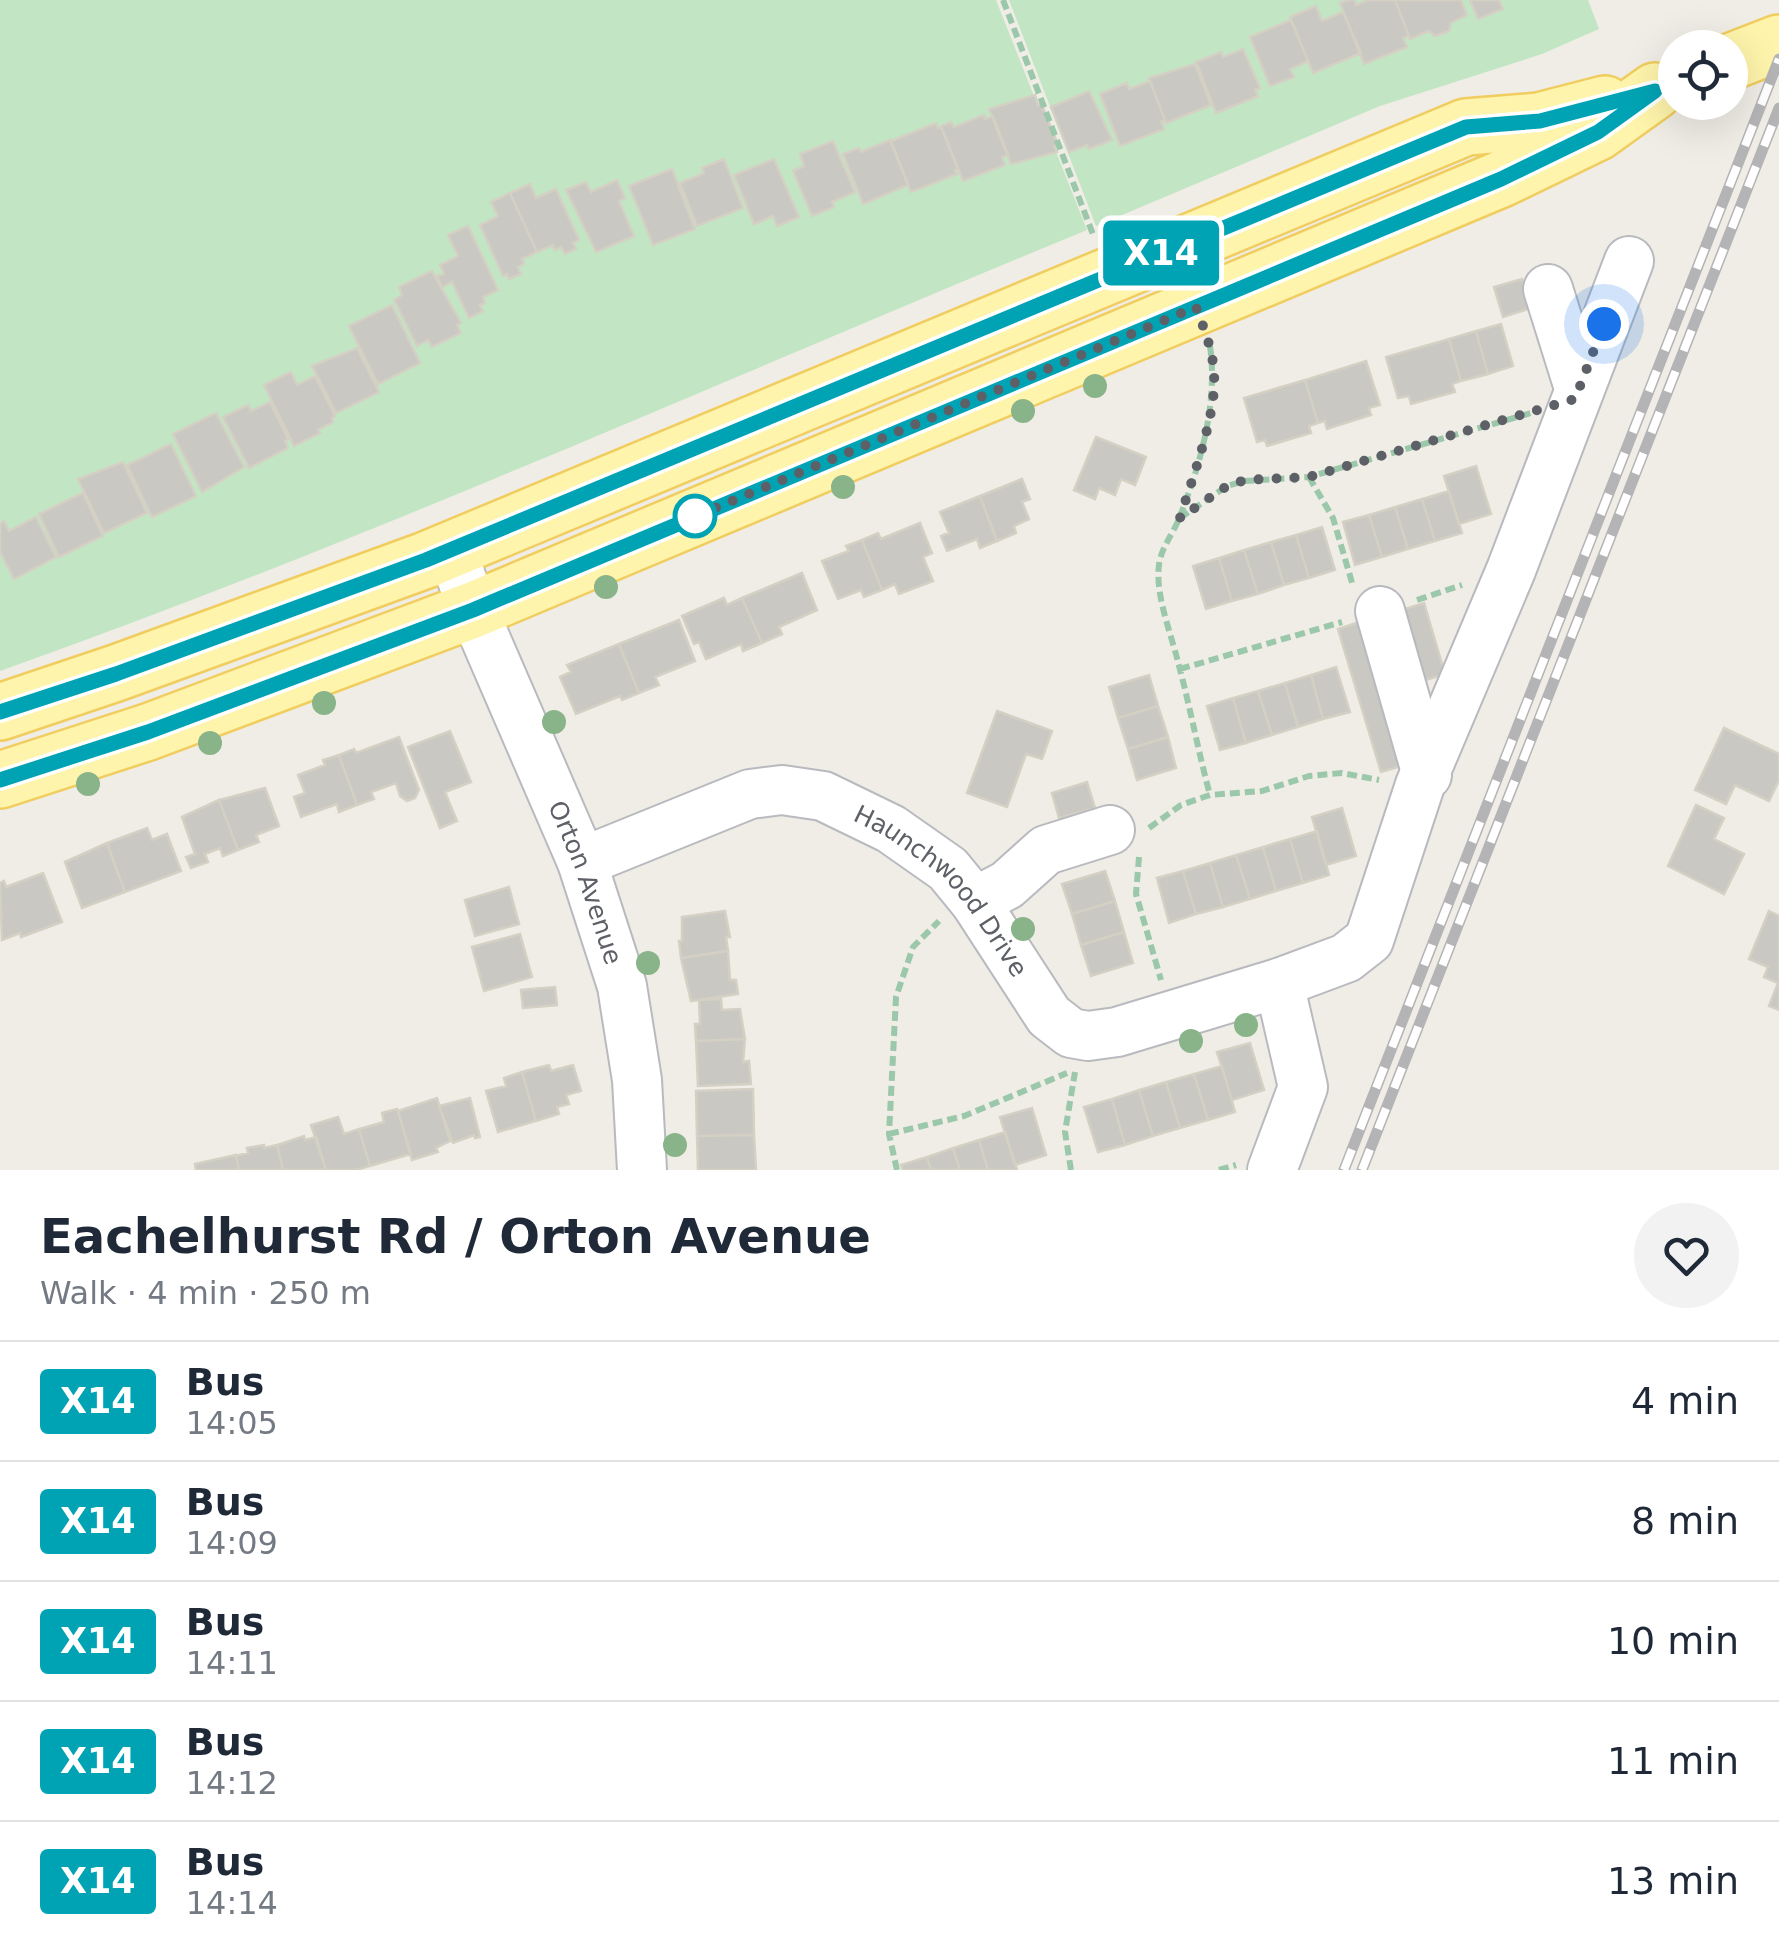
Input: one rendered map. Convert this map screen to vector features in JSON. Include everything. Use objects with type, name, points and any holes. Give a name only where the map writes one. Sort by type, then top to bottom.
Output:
[{"type":"main road","points":[[1748,55],[1779,43]]},
{"type":"main road","points":[[0,712],[116,674],[451,550],[1466,127],[1540,121],[1658,89]]},
{"type":"main road","points":[[0,780],[148,732],[473,610],[1501,179],[1598,132],[1658,92]]},
{"type":"main road","points":[[1132,265],[1188,311]]},
{"type":"street","name":"Haunchwood Drive","points":[[582,862],[750,794],[782,790],[823,796],[891,829],[948,869],[975,902],[1050,1016],[1072,1033],[1088,1036],[1117,1032],[1279,983],[1346,958],[1368,940],[1423,780],[1511,570],[1628,261]]},
{"type":"street","points":[[1548,289],[1577,393]]},
{"type":"street","name":"Orton Avenue","points":[[451,550],[582,862],[622,986],[637,1080],[642,1170]]},
{"type":"street","points":[[1368,606],[1423,780]]},
{"type":"street","points":[[975,902],[1007,885],[1046,850],[1130,838]]},
{"type":"street","points":[[1272,1170],[1302,1087],[1279,983]]},
{"type":"path","points":[[1003,0],[1132,265]]},
{"type":"path","points":[[1188,311],[1210,346],[1215,378],[1205,434],[1180,518],[1158,566],[1162,599],[1210,795]]},
{"type":"path","points":[[1180,518],[1227,486],[1245,480],[1309,477],[1577,393]]},
{"type":"path","points":[[1309,477],[1333,518],[1368,606]]},
{"type":"path","points":[[1171,1015],[1136,894],[1130,838],[1181,805],[1210,795],[1262,791],[1310,776],[1342,773],[1423,780]]},
{"type":"path","points":[[896,1170],[889,1134],[896,997],[913,947],[947,914],[975,902]]},
{"type":"path","points":[[889,1134],[964,1116],[1075,1069],[1065,1132],[1071,1170]]},
{"type":"green space","points":[[0,0],[996,0],[1087,230],[411,513],[0,671]]},
{"type":"green space","points":[[1009,0],[1588,0],[1599,29],[1542,54],[1380,106],[1096,226]]},
{"type":"building","points":[[1355,0],[1356,5],[1368,0],[1395,0],[1409,36],[1403,38],[1407,47],[1364,64],[1340,3]]},
{"type":"building","points":[[1395,0],[1461,0],[1467,15],[1451,23],[1449,31],[1435,36],[1429,31],[1410,39]]},
{"type":"building","points":[[1470,0],[1499,0],[1503,9],[1478,19]]},
{"type":"building","points":[[1316,6],[1322,21],[1343,12],[1361,53],[1313,73],[1290,17]]},
{"type":"building","points":[[1291,20],[1308,61],[1290,69],[1294,77],[1270,86],[1250,37]]},
{"type":"building","points":[[1243,49],[1260,88],[1255,90],[1258,96],[1216,113],[1196,62]]},
{"type":"building","points":[[1195,64],[1211,105],[1166,123],[1149,78]]},
{"type":"building","points":[[1150,81],[1165,120],[1161,121],[1164,129],[1120,146],[1100,94],[1127,83],[1129,89]]},
{"type":"building","points":[[1089,91],[1112,140],[1069,152],[1051,107]]},
{"type":"building","points":[[1035,95],[1058,145],[1054,146],[1057,152],[1011,164],[989,109]]},
{"type":"building","points":[[984,115],[985,119],[993,116],[1008,155],[1002,157],[1005,165],[963,181],[941,126],[951,122],[954,127]]},
{"type":"building","points":[[936,123],[941,127],[957,174],[911,192],[891,141]]},
{"type":"building","points":[[890,140],[908,185],[863,204],[843,154],[859,148],[861,152]]},
{"type":"building","points":[[833,141],[855,192],[812,216],[793,171],[804,166],[800,154]]},
{"type":"building","points":[[724,159],[743,208],[697,226],[680,183]]},
{"type":"building","points":[[774,159],[799,217],[777,226],[773,216],[754,224],[734,175]]},
{"type":"building","points":[[672,169],[695,229],[653,245],[629,186]]},
{"type":"building","points":[[617,180],[625,198],[619,201],[634,236],[596,252],[566,190],[586,182],[591,192]]},
{"type":"building","points":[[530,184],[536,198],[556,189],[579,240],[573,243],[576,249],[565,254],[561,247],[555,250],[553,245],[537,252],[510,193]]},
{"type":"building","points":[[510,193],[537,252],[522,259],[524,264],[518,267],[521,274],[509,279],[507,274],[503,276],[480,225],[498,216],[491,202]]},
{"type":"building","points":[[468,226],[498,290],[483,297],[483,311],[469,318],[452,282],[442,287],[437,276],[444,274],[440,265],[458,256],[448,235]]},
{"type":"building","points":[[432,271],[461,323],[457,325],[461,333],[432,347],[428,340],[417,346],[394,300],[402,295],[399,287]]},
{"type":"building","points":[[1522,279],[1531,308],[1503,317],[1494,287]]},
{"type":"building","points":[[392,305],[420,363],[378,384],[349,326]]},
{"type":"building","points":[[1501,324],[1513,366],[1488,374],[1476,331]]},
{"type":"building","points":[[1476,331],[1488,374],[1461,381],[1449,339]]},
{"type":"building","points":[[1449,339],[1461,381],[1452,384],[1455,392],[1411,404],[1409,396],[1398,398],[1386,357]]},
{"type":"building","points":[[357,348],[379,392],[336,413],[312,366]]},
{"type":"building","points":[[1366,361],[1380,405],[1369,408],[1371,415],[1327,429],[1325,421],[1318,423],[1305,380]]},
{"type":"building","points":[[291,372],[297,385],[315,376],[335,416],[333,422],[318,430],[320,433],[294,446],[264,385]]},
{"type":"building","points":[[1305,380],[1318,423],[1309,426],[1311,433],[1267,446],[1265,440],[1257,442],[1244,398]]},
{"type":"building","points":[[270,402],[288,439],[288,448],[249,468],[223,417],[248,405],[251,411]]},
{"type":"building","points":[[216,413],[244,467],[202,492],[173,434]]},
{"type":"building","points":[[1096,437],[1146,457],[1135,485],[1121,479],[1115,495],[1099,488],[1095,499],[1074,490]]},
{"type":"building","points":[[171,444],[196,496],[152,517],[127,465]]},
{"type":"building","points":[[123,462],[147,513],[104,533],[78,479]]},
{"type":"building","points":[[1476,466],[1491,514],[1459,524],[1444,476]]},
{"type":"building","points":[[1022,479],[1030,499],[1022,502],[1029,519],[1014,526],[1016,533],[997,541],[980,496]]},
{"type":"building","points":[[1449,491],[1462,533],[1435,541],[1422,499]]},
{"type":"building","points":[[83,493],[103,536],[59,557],[39,514]]},
{"type":"building","points":[[980,496],[997,541],[980,548],[977,539],[947,551],[941,536],[949,533],[940,512]]},
{"type":"building","points":[[1422,499],[1435,541],[1408,549],[1395,507]]},
{"type":"building","points":[[1395,507],[1408,549],[1382,557],[1369,515]]},
{"type":"building","points":[[1369,515],[1382,557],[1355,565],[1343,522]]},
{"type":"building","points":[[36,517],[56,557],[14,579],[0,552],[0,524],[4,521],[9,531]]},
{"type":"building","points":[[920,523],[932,553],[923,557],[933,581],[899,594],[895,584],[882,590],[862,540],[878,533],[881,539]]},
{"type":"building","points":[[1322,527],[1335,570],[1309,578],[1296,535]]},
{"type":"building","points":[[1296,535],[1309,578],[1284,585],[1271,542]]},
{"type":"building","points":[[862,540],[882,590],[864,597],[861,590],[838,599],[822,561],[849,551],[846,546]]},
{"type":"building","points":[[1271,542],[1284,585],[1258,594],[1244,550]]},
{"type":"building","points":[[1244,550],[1258,594],[1232,601],[1219,558]]},
{"type":"building","points":[[1219,558],[1232,601],[1206,609],[1193,566]]},
{"type":"building","points":[[802,573],[817,610],[779,627],[782,634],[762,643],[742,598]]},
{"type":"building","points":[[724,598],[727,605],[742,598],[762,643],[743,651],[741,644],[706,659],[699,642],[694,644],[682,616]]},
{"type":"building","points":[[1424,603],[1445,674],[1420,682],[1398,611]]},
{"type":"building","points":[[679,620],[695,661],[655,677],[659,685],[639,693],[619,644]]},
{"type":"building","points":[[1362,621],[1405,765],[1381,772],[1338,629]]},
{"type":"building","points":[[619,644],[639,693],[622,700],[620,696],[576,714],[560,677],[571,672],[567,665]]},
{"type":"building","points":[[1336,667],[1350,712],[1323,719],[1311,675]]},
{"type":"building","points":[[1149,675],[1158,706],[1118,718],[1109,687]]},
{"type":"building","points":[[1311,675],[1323,719],[1298,727],[1285,683]]},
{"type":"building","points":[[1285,683],[1298,727],[1272,735],[1258,691]]},
{"type":"building","points":[[1258,691],[1272,735],[1246,743],[1233,698]]},
{"type":"building","points":[[1233,698],[1246,743],[1220,750],[1207,706]]},
{"type":"building","points":[[1158,706],[1168,737],[1128,749],[1118,718]]},
{"type":"building","points":[[997,711],[1052,731],[1042,759],[1026,754],[1007,807],[967,793]]},
{"type":"building","points":[[1724,728],[1779,754],[1779,780],[1769,801],[1735,785],[1726,804],[1695,790]]},
{"type":"building","points":[[450,731],[471,782],[445,792],[457,821],[440,828],[408,747]]},
{"type":"building","points":[[399,737],[419,790],[415,798],[407,801],[400,796],[396,783],[371,792],[374,799],[357,805],[339,755]]},
{"type":"building","points":[[1168,737],[1176,768],[1137,780],[1128,749]]},
{"type":"building","points":[[339,755],[357,805],[339,812],[337,804],[301,817],[294,797],[305,793],[298,775]]},
{"type":"building","points":[[1087,782],[1095,808],[1059,818],[1052,793]]},
{"type":"building","points":[[265,788],[279,826],[256,835],[259,842],[238,850],[219,800]]},
{"type":"building","points":[[219,800],[238,850],[223,856],[220,848],[205,854],[208,862],[191,868],[186,857],[195,854],[182,817]]},
{"type":"building","points":[[1696,805],[1724,818],[1714,839],[1744,854],[1724,894],[1668,866]]},
{"type":"building","points":[[1342,808],[1356,856],[1326,865],[1312,817]]},
{"type":"building","points":[[147,828],[152,840],[167,834],[181,871],[125,892],[107,843]]},
{"type":"building","points":[[1317,831],[1329,875],[1303,883],[1290,839]]},
{"type":"building","points":[[1290,839],[1303,883],[1276,891],[1263,847]]},
{"type":"building","points":[[107,843],[125,892],[82,908],[65,862]]},
{"type":"building","points":[[1263,847],[1276,891],[1250,899],[1236,855]]},
{"type":"building","points":[[1236,855],[1250,899],[1223,907],[1210,863]]},
{"type":"building","points":[[1210,863],[1223,907],[1196,914],[1183,871]]},
{"type":"building","points":[[1105,871],[1115,901],[1072,914],[1062,884]]},
{"type":"building","points":[[1183,871],[1196,914],[1169,923],[1157,878]]},
{"type":"building","points":[[43,873],[62,922],[2,940],[0,883],[4,881],[6,887]]},
{"type":"building","points":[[509,887],[519,924],[475,936],[465,900]]},
{"type":"building","points":[[1115,901],[1124,932],[1081,945],[1072,914]]},
{"type":"building","points":[[725,911],[730,937],[726,937],[728,951],[681,958],[682,917]]},
{"type":"building","points":[[1769,911],[1779,916],[1779,1010],[1769,1006],[1778,983],[1764,977],[1768,967],[1749,959]]},
{"type":"building","points":[[1124,932],[1133,963],[1091,976],[1081,945]]},
{"type":"building","points":[[520,934],[532,977],[484,991],[472,947]]},
{"type":"building","points":[[728,951],[730,980],[736,980],[738,994],[691,1001],[681,958]]},
{"type":"building","points":[[555,987],[557,1005],[523,1008],[521,990]]},
{"type":"building","points":[[721,999],[722,1010],[740,1009],[745,1039],[696,1041],[699,1000]]},
{"type":"building","points":[[745,1039],[743,1062],[749,1061],[751,1084],[698,1086],[696,1041]]},
{"type":"building","points":[[1250,1043],[1264,1090],[1232,1100],[1217,1052]]},
{"type":"building","points":[[549,1065],[551,1071],[573,1065],[581,1091],[566,1095],[569,1104],[557,1107],[559,1114],[536,1121],[522,1072]]},
{"type":"building","points":[[1222,1066],[1235,1112],[1208,1120],[1194,1074]]},
{"type":"building","points":[[522,1072],[536,1121],[498,1132],[486,1091],[506,1086],[504,1078]]},
{"type":"building","points":[[1194,1074],[1208,1120],[1180,1128],[1166,1082]]},
{"type":"building","points":[[1166,1082],[1180,1128],[1153,1136],[1139,1090]]},
{"type":"building","points":[[753,1089],[754,1135],[697,1136],[696,1091]]},
{"type":"building","points":[[1139,1090],[1153,1136],[1125,1145],[1112,1099]]},
{"type":"building","points":[[437,1098],[450,1141],[436,1148],[438,1152],[412,1160],[398,1111]]},
{"type":"building","points":[[470,1098],[480,1137],[474,1135],[453,1143],[439,1106]]},
{"type":"building","points":[[1112,1099],[1125,1145],[1098,1152],[1084,1107]]},
{"type":"building","points":[[1032,1108],[1046,1155],[1015,1165],[1000,1117]]},
{"type":"building","points":[[397,1109],[411,1154],[370,1166],[359,1129],[384,1122],[382,1113]]},
{"type":"building","points":[[338,1117],[344,1134],[359,1129],[370,1166],[326,1170],[311,1125]]},
{"type":"building","points":[[1005,1132],[1017,1170],[988,1170],[979,1140]]},
{"type":"building","points":[[754,1135],[756,1170],[698,1170],[697,1136]]},
{"type":"building","points":[[304,1136],[305,1140],[316,1137],[326,1170],[283,1170],[277,1145]]},
{"type":"building","points":[[979,1140],[988,1170],[960,1170],[953,1148]]},
{"type":"building","points":[[277,1145],[283,1170],[239,1170],[236,1156],[248,1153],[247,1148]]},
{"type":"building","points":[[953,1148],[960,1170],[931,1170],[927,1157]]},
{"type":"building","points":[[236,1155],[239,1170],[196,1170],[195,1164]]},
{"type":"building","points":[[927,1157],[931,1170],[903,1170],[901,1165]]},
{"type":"railway","points":[[1344,1170],[1779,59]]},
{"type":"railway","points":[[1362,1170],[1779,108]]},
{"type":"bus line","name":"X14","points":[[0,712],[116,674],[426,560],[1466,127],[1540,121],[1655,91],[1598,132],[1501,179],[473,610],[148,732],[0,780]]},
{"type":"route","points":[[695,516],[689,519],[1196,307],[1210,346],[1215,378],[1205,434],[1180,518],[1227,486],[1245,480],[1309,477],[1575,399],[1604,324]]}]
